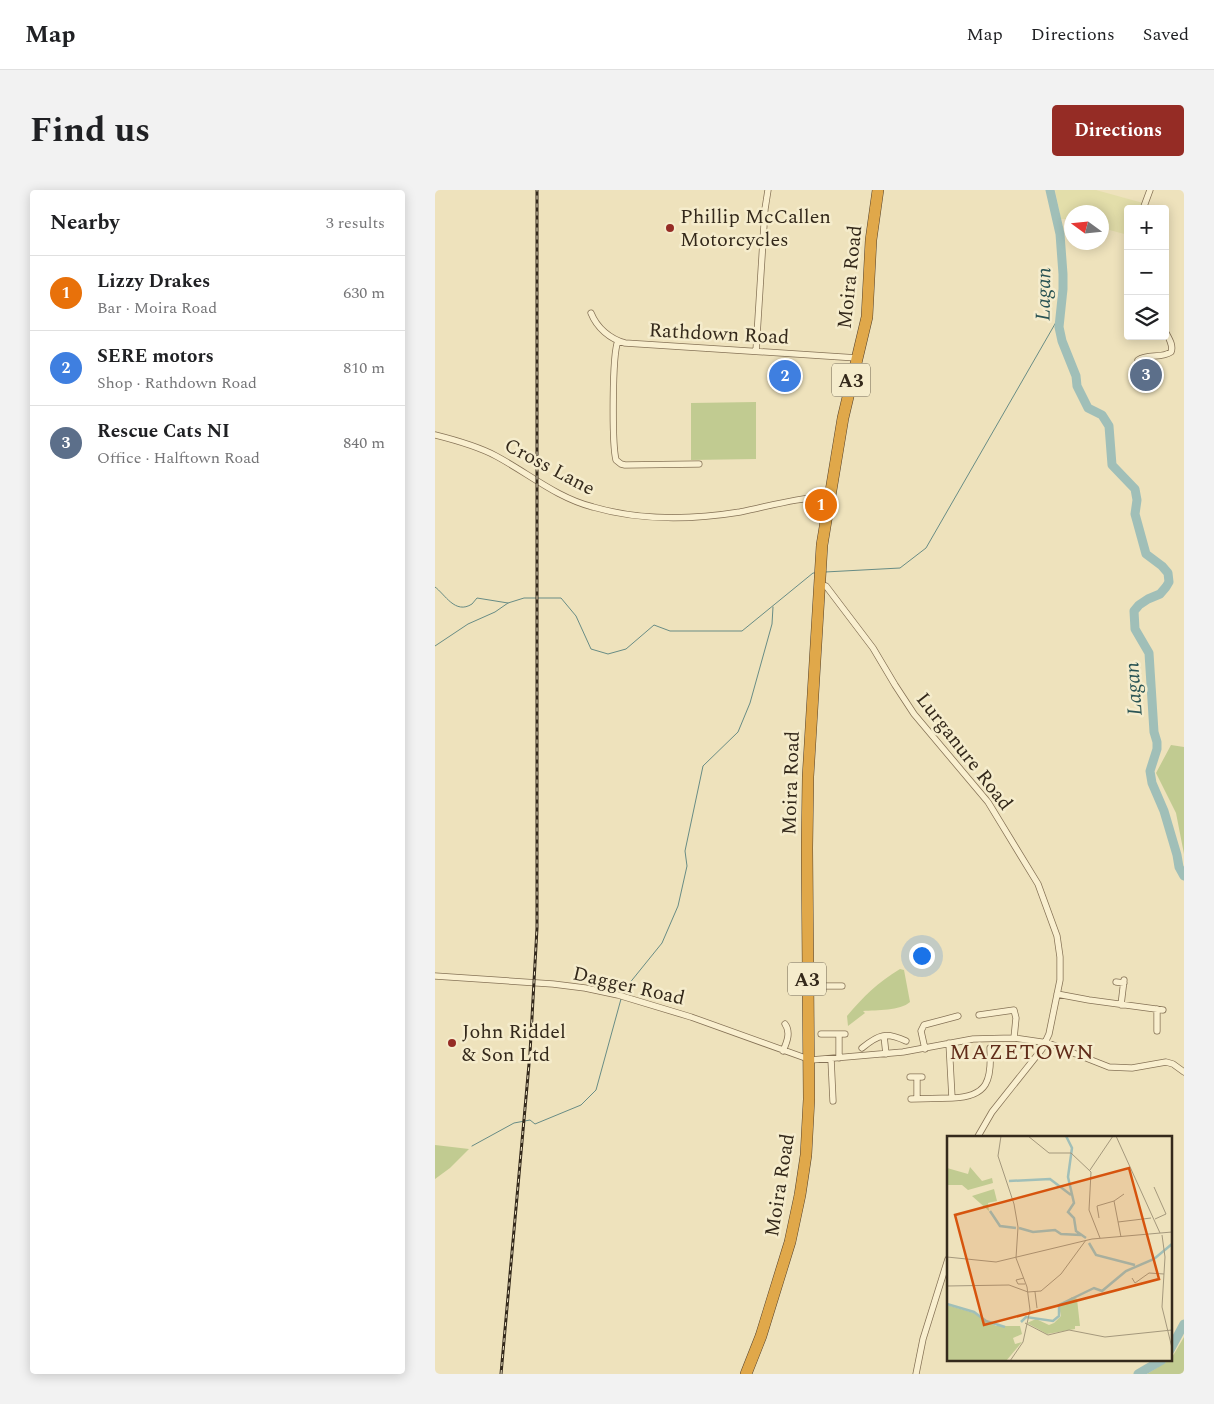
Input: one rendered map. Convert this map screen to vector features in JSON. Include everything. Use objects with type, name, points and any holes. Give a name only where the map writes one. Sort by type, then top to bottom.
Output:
[{"type":"highway","name":"Moira Road","points":[[746,1374],[761,1336],[790,1242],[800,1195],[808,1122],[808,776],[824,532],[843,418],[867,317],[871,240],[878,190]]},
{"type":"street","points":[[756,351],[765,209],[768,190]]},
{"type":"street","points":[[1144,205],[1150,190]]},
{"type":"street","name":"Rathdown Road","points":[[591,313],[602,330],[618,341],[631,344],[857,358]]},
{"type":"street","points":[[1138,360],[1148,355],[1160,356],[1171,352],[1169,338]]},
{"type":"street","points":[[618,341],[615,348],[614,366],[616,460],[618,463],[625,465],[699,464]]},
{"type":"street","name":"Cross Lane","points":[[435,435],[487,451],[553,490],[586,506],[633,515],[663,518],[707,516],[808,497],[829,497]]},
{"type":"street","name":"Lurganure Road","points":[[821,576],[866,637],[914,714],[983,794],[1027,865],[1043,897],[1057,936],[1061,969],[1052,1022],[1045,1042],[992,1112],[978,1136]]},
{"type":"street","name":"Dagger Road","points":[[435,976],[567,986],[627,997],[691,1017],[808,1059]]},
{"type":"street","points":[[1116,982],[1124,982],[1121,1004]]},
{"type":"street","points":[[807,986],[842,986]]},
{"type":"street","points":[[1057,994],[1160,1009],[1157,1031]]},
{"type":"street","points":[[979,1015],[1014,1010],[1016,1018],[1014,1038]]},
{"type":"street","points":[[925,1048],[921,1031],[924,1025],[958,1016]]},
{"type":"street","points":[[783,1051],[788,1040],[785,1024]]},
{"type":"street","points":[[821,1034],[842,1034],[839,1058]]},
{"type":"street","points":[[862,1048],[875,1037],[893,1035],[906,1041]]},
{"type":"street","points":[[884,1036],[886,1054]]},
{"type":"street","points":[[808,1059],[886,1054],[979,1039],[1014,1038],[1045,1042],[1109,1067],[1131,1068],[1166,1062],[1173,1064],[1184,1072]]},
{"type":"street","points":[[949,1043],[952,1098]]},
{"type":"street","points":[[916,1077],[914,1099],[969,1097],[981,1090],[990,1074],[990,1048]]},
{"type":"street","points":[[831,1058],[834,1097]]},
{"type":"street","points":[[916,1374],[923,1339],[947,1262]]},
{"type":"shaded area","points":[[1055,190],[1096,190],[1143,203],[1142,205],[1124,205],[1124,234],[1109,230],[1109,205],[1064,205],[1064,219],[1061,219]]},
{"type":"green space","points":[[756,402],[756,459],[691,460],[691,403]]},
{"type":"green space","points":[[1171,745],[1184,747],[1184,854],[1176,813],[1156,773]]},
{"type":"green space","points":[[900,969],[904,970],[910,1002],[894,1009],[863,1011],[865,1013],[848,1026],[847,1016],[859,1002],[871,990]]},
{"type":"green space","points":[[435,1145],[469,1149],[450,1168],[435,1179]]},
{"type":"green space","points":[[1184,1337],[1184,1374],[1147,1374],[1166,1362],[1171,1362]]},
{"type":"waterway","name":"Lagan","points":[[1050,190],[1060,234],[1063,289],[1059,327],[1062,341],[1076,376],[1077,386],[1088,408],[1102,415],[1109,426],[1112,465],[1135,489],[1137,500],[1135,514],[1146,554],[1168,573],[1169,582],[1160,594],[1148,599],[1134,611],[1135,629],[1149,653],[1154,732],[1157,742],[1157,749],[1150,771],[1152,783],[1164,811],[1179,867],[1184,876]]},
{"type":"waterway","points":[[825,572],[900,568],[926,548],[1059,317]]},
{"type":"waterway","points":[[435,646],[468,624],[495,612],[508,603],[524,598],[561,598],[576,616],[591,649],[608,654],[626,649],[654,625],[670,631],[742,631],[813,573],[816,573]]},
{"type":"waterway","points":[[435,587],[451,602],[460,607],[472,604],[477,598],[508,603]]},
{"type":"waterway","points":[[622,995],[662,943],[678,906],[687,866],[685,851],[703,766],[738,732],[750,703],[772,624],[773,607]]},
{"type":"waterway","points":[[472,1146],[514,1123],[530,1120],[535,1124],[581,1105],[596,1090],[621,999]]},
{"type":"waterway","name":"Lagan","points":[[1171,1348],[1184,1324]]},
{"type":"waterway","name":"Lagan","points":[[1138,1374],[1159,1362]]},
{"type":"railway","points":[[501,1374],[530,1053],[537,928],[537,190]]},
{"type":"place","name":"Phillip McCallen Motorcycles","points":[[670,228]]},
{"type":"place","name":"Rescue Cats NI","points":[[1146,375]]},
{"type":"place","name":"SERE motors","points":[[785,376]]},
{"type":"place","name":"Lizzy Drakes","points":[[821,505]]},
{"type":"place","name":"John Riddel & Son Ltd","points":[[452,1043]]},
{"type":"district","name":"MAZETOWN","points":[[1022,1051]]}]
